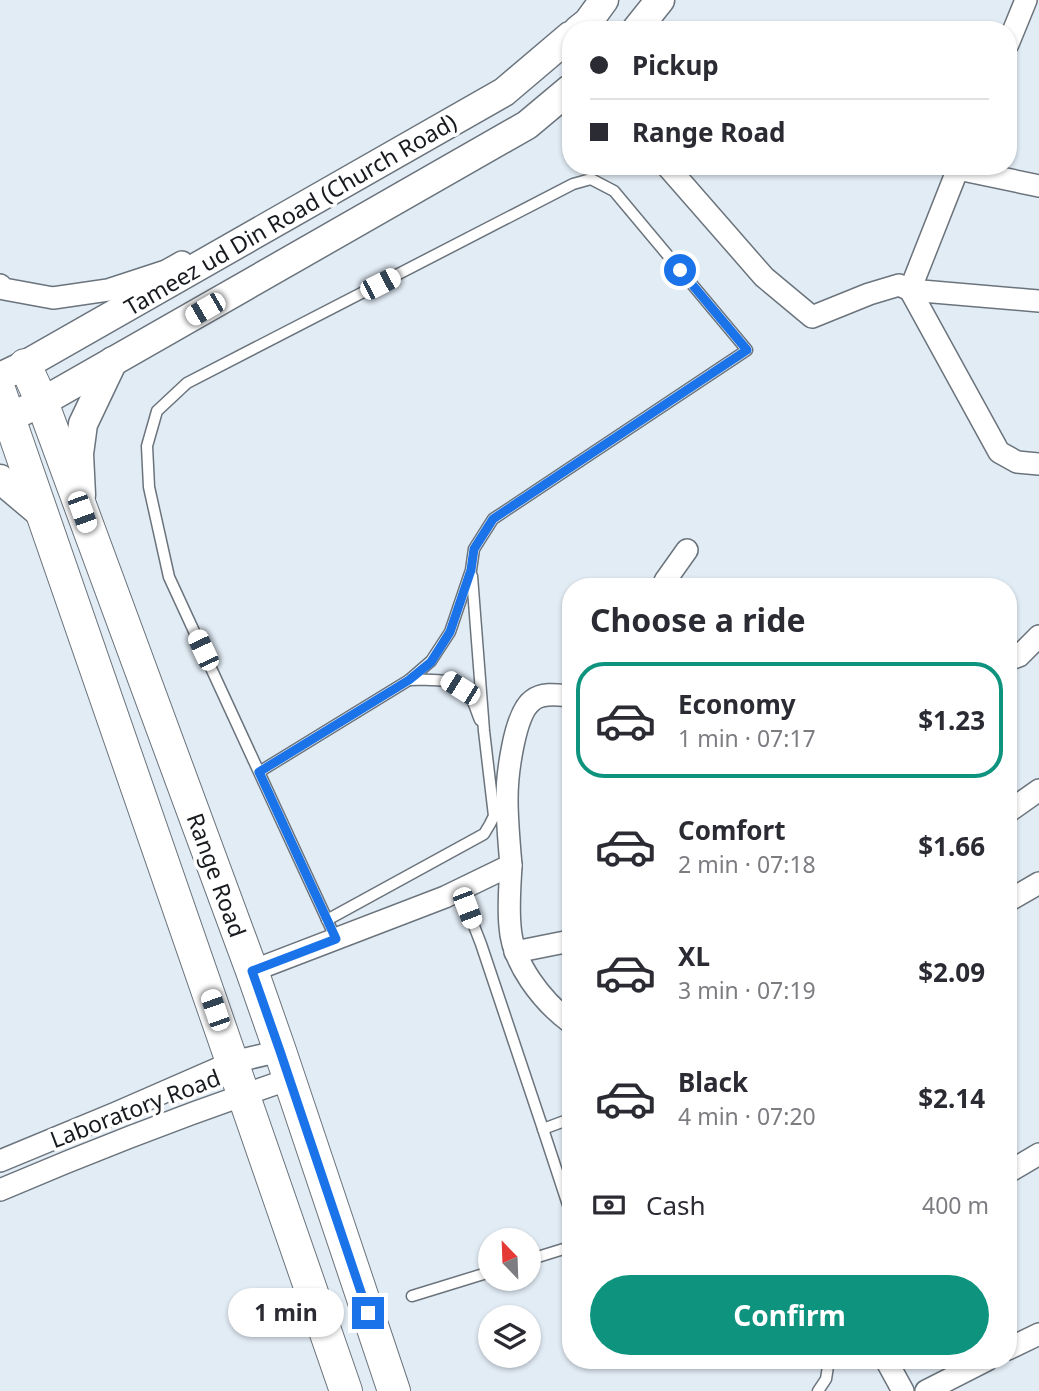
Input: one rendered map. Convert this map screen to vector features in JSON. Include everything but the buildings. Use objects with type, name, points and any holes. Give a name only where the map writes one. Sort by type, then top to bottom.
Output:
[{"type":"main road","points":[[589,21],[604,0]]},
{"type":"main road","points":[[643,21],[660,0]]},
{"type":"main road","name":"Tameez ud Din Road (Church Road)","points":[[13,371],[505,92],[562,43]]},
{"type":"main road","name":"Tameez ud Din Road (Church Road)","points":[[3,410],[42,402],[527,125],[562,96]]},
{"type":"main road","points":[[82,512],[79,454],[83,424],[113,361]]},
{"type":"main road","name":"Range Road","points":[[13,371],[42,402],[252,971],[394,1391]]},
{"type":"main road","points":[[3,410],[44,516],[346,1391]]},
{"type":"main road","points":[[0,480],[44,516]]},
{"type":"street","points":[[1017,22],[1026,0]]},
{"type":"street","points":[[0,285],[4,289],[53,298],[108,290],[166,271],[484,89],[495,84],[512,85]]},
{"type":"street","points":[[675,175],[764,277],[811,317],[869,293],[899,285],[909,290],[1039,301]]},
{"type":"street","points":[[909,290],[956,175]]},
{"type":"street","points":[[990,175],[1039,186]]},
{"type":"street","points":[[909,290],[999,452],[1017,462],[1039,464]]},
{"type":"street","points":[[667,578],[687,550]]},
{"type":"street","points":[[1017,656],[1039,636]]},
{"type":"street","points":[[562,696],[544,695],[533,700],[524,710],[515,735],[507,797],[510,928],[515,952],[536,988],[562,1016]]},
{"type":"street","points":[[1017,806],[1039,790]]},
{"type":"street","points":[[252,971],[332,929],[460,890],[510,865]]},
{"type":"street","points":[[1017,896],[1039,883]]},
{"type":"street","points":[[515,952],[562,943]]},
{"type":"street","name":"Laboratory Road","points":[[0,1161],[233,1062],[285,1065]]},
{"type":"street","name":"Laboratory Road","points":[[0,1189],[106,1145],[243,1094],[285,1065]]},
{"type":"street","points":[[1017,1167],[1039,1154]]},
{"type":"street","points":[[1017,1345],[1039,1334]]},
{"type":"street","points":[[891,1369],[903,1391]]},
{"type":"street","points":[[926,1391],[969,1369]]},
{"type":"lane","points":[[259,772],[409,680],[431,662],[450,632],[471,570],[474,549],[493,519],[747,350],[614,191],[591,179],[573,184],[187,383],[157,411],[147,446],[149,487],[169,577],[259,772],[332,929],[484,834],[494,816],[471,570]]},
{"type":"lane","points":[[409,680],[447,679],[470,697],[484,731]]},
{"type":"lane","points":[[460,890],[481,944],[562,1187]]},
{"type":"lane","points":[[543,1129],[562,1122]]},
{"type":"lane","points":[[541,1256],[562,1249]]},
{"type":"lane","points":[[412,1296],[478,1276]]},
{"type":"lane","points":[[818,1391],[826,1379],[828,1369]]},
{"type":"route","points":[[368,1313],[252,971],[336,939],[259,772],[409,680],[431,662],[450,632],[471,570],[474,549],[493,519],[747,350],[680,270]]}]
